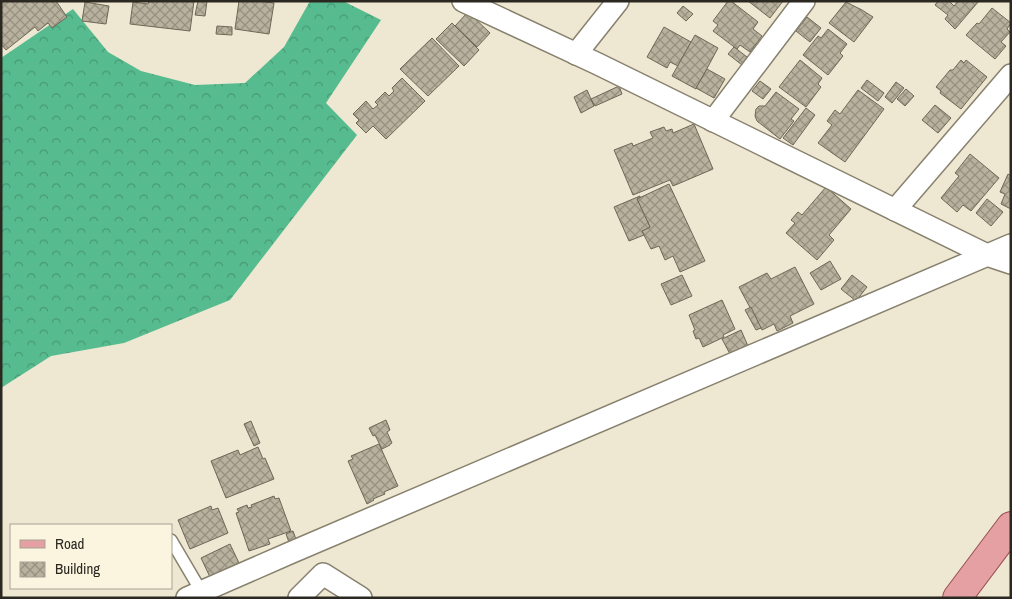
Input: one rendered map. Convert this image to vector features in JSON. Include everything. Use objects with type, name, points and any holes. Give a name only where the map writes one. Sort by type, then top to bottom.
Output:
[{"type":"main road","points":[[957,598],[1011,526]]},
{"type":"street","points":[[462,1],[576,54],[987,255],[1011,263]]},
{"type":"street","points":[[576,54],[618,1]]},
{"type":"street","points":[[713,121],[804,1]]},
{"type":"street","points":[[895,210],[1011,75]]},
{"type":"street","points":[[194,594],[1011,245]]},
{"type":"street","points":[[290,552],[362,598]]},
{"type":"street","points":[[299,598],[323,574]]},
{"type":"lane","points":[[172,542],[194,594]]},
{"type":"green space","points":[[310,1],[343,1],[381,20],[326,103],[357,135],[230,300],[124,343],[51,356],[1,388],[1,58],[73,9],[108,52],[141,71],[195,85],[245,83],[284,47]]},
{"type":"building","points":[[1,1],[56,1],[67,17],[52,28],[48,23],[38,31],[35,27],[6,50],[1,44]]},
{"type":"building","points":[[149,1],[194,1],[190,31],[130,24],[133,2],[148,4]]},
{"type":"building","points":[[198,1],[207,1],[205,16],[195,15]]},
{"type":"building","points":[[239,1],[274,3],[269,34],[235,29]]},
{"type":"building","points":[[728,1],[731,1],[758,22],[753,29],[762,36],[750,52],[740,45],[737,49],[713,31],[718,25],[713,21]]},
{"type":"building","points":[[748,1],[783,1],[770,18]]},
{"type":"building","points":[[938,1],[949,1],[954,6],[958,1],[979,1],[955,29],[945,19],[948,15],[935,5]]},
{"type":"building","points":[[85,2],[109,6],[106,24],[82,21]]},
{"type":"building","points":[[846,2],[873,17],[854,42],[829,23]]},
{"type":"building","points":[[683,6],[693,14],[686,21],[677,13]]},
{"type":"building","points":[[992,8],[1011,23],[1007,29],[1010,32],[1001,42],[1006,46],[995,59],[966,35],[977,23],[979,24]]},
{"type":"building","points":[[468,12],[490,33],[477,47],[455,26]]},
{"type":"building","points":[[807,17],[821,28],[810,42],[796,31]]},
{"type":"building","points":[[452,23],[479,50],[464,66],[436,39]]},
{"type":"building","points":[[217,26],[232,27],[232,35],[216,34]]},
{"type":"building","points":[[664,27],[691,42],[678,66],[670,62],[667,68],[647,57]]},
{"type":"building","points":[[828,29],[847,44],[840,53],[843,56],[828,75],[803,55],[818,36],[821,38]]},
{"type":"building","points":[[695,35],[718,48],[696,89],[672,76]]},
{"type":"building","points":[[432,38],[459,66],[428,96],[400,69]]},
{"type":"building","points":[[734,47],[747,57],[742,65],[728,54]]},
{"type":"building","points":[[800,60],[822,78],[818,84],[821,87],[806,107],[779,87]]},
{"type":"building","points":[[961,60],[964,63],[966,60],[987,77],[961,109],[940,93],[941,91],[936,87]]},
{"type":"building","points":[[707,69],[725,79],[714,98],[696,88]]},
{"type":"building","points":[[402,78],[425,101],[386,139],[373,126],[366,133],[356,123],[359,120],[353,114],[366,101],[373,109],[378,105],[375,102],[385,92],[389,96],[394,91],[392,88]]},
{"type":"building","points":[[867,80],[884,93],[878,101],[861,88]]},
{"type":"building","points":[[760,81],[771,89],[763,99],[752,91]]},
{"type":"building","points":[[896,82],[904,88],[892,103],[885,97]]},
{"type":"building","points":[[619,86],[622,94],[595,106],[591,99]]},
{"type":"building","points":[[906,89],[914,96],[905,106],[897,99]]},
{"type":"building","points":[[587,90],[594,106],[581,113],[574,97]]},
{"type":"building","points":[[858,90],[884,109],[845,162],[818,143],[832,125],[827,121],[835,110],[840,114]]},
{"type":"building","points":[[776,92],[799,109],[791,119],[794,121],[780,139],[757,121],[755,116],[756,109],[759,106],[765,106]]},
{"type":"building","points":[[935,105],[951,118],[938,133],[922,120]]},
{"type":"building","points":[[806,108],[815,115],[793,145],[783,138]]},
{"type":"building","points":[[694,124],[713,169],[673,186],[670,180],[633,195],[614,150],[632,143],[633,146],[653,138],[650,132],[664,127],[666,131],[672,129],[673,133]]},
{"type":"building","points":[[970,154],[999,178],[971,211],[963,205],[957,212],[941,198],[959,176],[955,173]]},
{"type":"building","points":[[1008,174],[1011,176],[1011,209],[1001,204],[1005,194],[1000,192]]},
{"type":"building","points":[[669,184],[705,261],[680,272],[673,256],[665,260],[659,246],[651,249],[642,231],[650,227],[637,199]]},
{"type":"building","points":[[826,187],[851,209],[829,235],[834,240],[817,260],[786,233],[795,223],[791,220],[798,212],[802,215]]},
{"type":"building","points":[[640,196],[637,199],[650,227],[642,231],[644,235],[629,241],[614,207]]},
{"type":"building","points":[[987,199],[1003,212],[991,226],[976,213]]},
{"type":"building","points":[[830,261],[841,279],[821,290],[810,273]]},
{"type":"building","points":[[795,267],[814,304],[790,316],[793,323],[777,331],[774,324],[762,330],[739,287],[767,273],[771,279]]},
{"type":"building","points":[[682,275],[692,296],[671,305],[661,284]]},
{"type":"building","points":[[852,275],[867,287],[856,301],[841,289]]},
{"type":"building","points":[[722,300],[735,329],[723,335],[724,337],[703,347],[699,338],[696,339],[693,331],[695,330],[689,315]]},
{"type":"building","points":[[751,307],[761,328],[756,330],[745,310]]},
{"type":"building","points":[[741,330],[748,346],[730,354],[722,339]]},
{"type":"building","points":[[386,420],[390,430],[387,432],[392,443],[382,449],[369,428]]},
{"type":"building","points":[[251,421],[260,443],[254,446],[244,424]]},
{"type":"building","points":[[379,444],[398,486],[384,492],[385,494],[367,504],[348,461],[353,459],[351,456]]},
{"type":"building","points":[[258,447],[274,479],[226,498],[211,461],[238,450],[240,455]]},
{"type":"building","points":[[274,496],[275,499],[279,498],[291,531],[268,539],[270,544],[249,551],[236,513],[239,512],[237,509],[247,505],[248,508],[252,507],[251,505]]},
{"type":"building","points":[[211,506],[212,510],[218,508],[228,533],[190,549],[178,520]]},
{"type":"building","points":[[293,531],[297,542],[290,545],[286,534]]},
{"type":"building","points":[[230,544],[239,563],[210,577],[201,558]]}]
